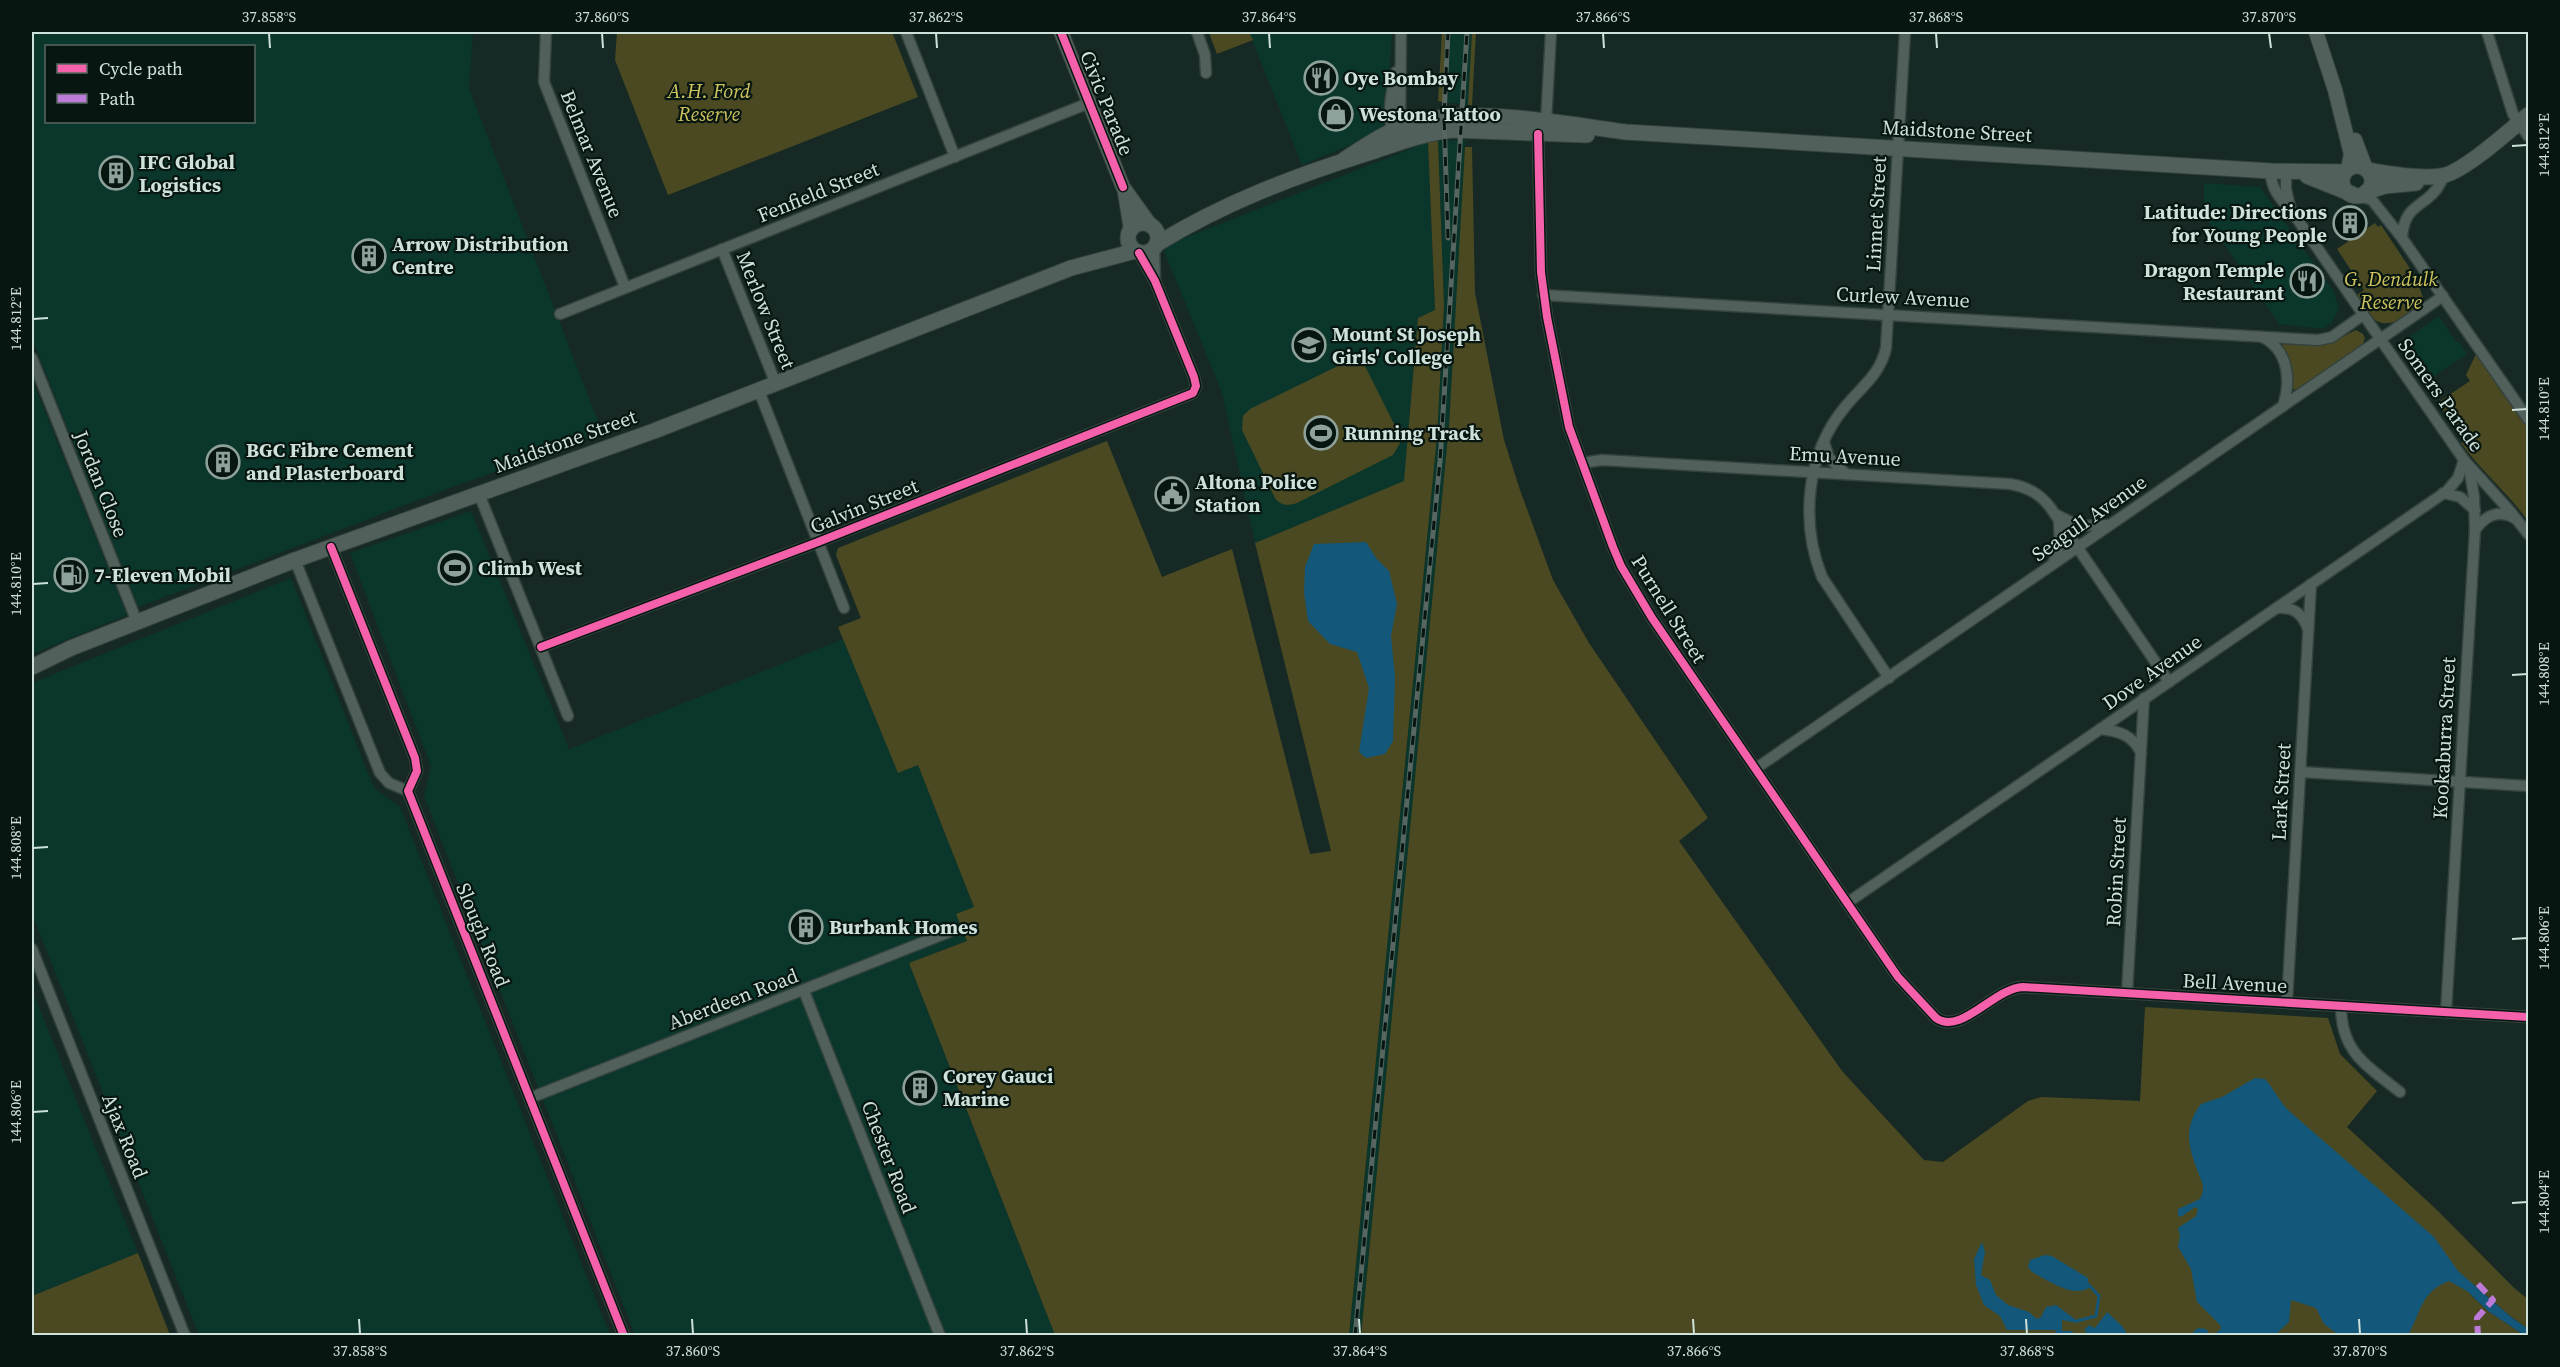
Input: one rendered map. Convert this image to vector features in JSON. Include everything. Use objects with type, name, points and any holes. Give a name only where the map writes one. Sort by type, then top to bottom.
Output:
[{"type":"main road","name":"Maidstone Street","points":[[1152,226],[1213,211],[1345,159],[1430,119],[1462,115],[1542,128],[2278,171],[2347,170]]},
{"type":"main road","points":[[2466,163],[2440,176],[2356,166],[2347,170],[2343,186],[2358,194],[2396,184],[2441,182],[2452,177],[2466,163],[2524,119]]},
{"type":"main road","points":[[2358,194],[2372,180],[2366,169]]},
{"type":"main road","name":"Maidstone Street","points":[[2278,171],[2313,178],[2358,194]]},
{"type":"main road","name":"Maidstone Street","points":[[1155,246],[1213,211]]},
{"type":"main road","points":[[1142,224],[1152,226],[1157,235],[1155,246],[1147,253],[1137,252],[1129,243],[1130,231],[1142,224]]},
{"type":"main road","name":"Maidstone Street","points":[[32,667],[71,648],[295,560],[759,391],[1071,268],[1117,244],[1130,231]]},
{"type":"main road","name":"Maidstone Street","points":[[1071,268],[1137,252]]},
{"type":"main road","name":"Maidstone Street","points":[[32,658],[71,648]]},
{"type":"street","name":"Belmar Avenue","points":[[546,32],[544,82],[625,287]]},
{"type":"street","points":[[906,32],[955,157]]},
{"type":"street","name":"Civic Parade","points":[[1061,32],[1124,187],[1152,226]]},
{"type":"street","points":[[1197,32],[1205,55],[1206,73]]},
{"type":"street","points":[[1397,134],[1390,119],[1401,32]]},
{"type":"street","name":"Purnell Street","points":[[1551,32],[1542,128],[1543,295],[1569,427],[1621,566],[1652,618],[1908,991],[1936,1018],[1950,1023]]},
{"type":"street","name":"Linnet Street","points":[[1890,678],[1828,589],[1817,563],[1809,518],[1813,472],[1824,442],[1838,416],[1880,366],[1886,348],[1905,32]]},
{"type":"street","points":[[2316,32],[2335,90],[2366,169]]},
{"type":"street","points":[[2487,32],[2511,107],[2524,119],[2529,136]]},
{"type":"street","points":[[2335,90],[2351,154],[2347,170]]},
{"type":"street","name":"Fenfield Street","points":[[560,314],[1089,103]]},
{"type":"street","name":"Somers Parade","points":[[2291,210],[2278,171],[2271,180],[2276,192],[2291,210],[2467,464],[2529,534]]},
{"type":"street","points":[[2402,238],[2403,222],[2413,209],[2438,188],[2441,182]]},
{"type":"street","name":"Civic Parade","points":[[1124,187],[1130,231]]},
{"type":"street","points":[[2358,194],[2370,199],[2402,238],[2529,418]]},
{"type":"street","points":[[2383,214],[2396,217],[2413,209]]},
{"type":"street","points":[[1155,246],[1155,281]]},
{"type":"street","name":"Merlow Street","points":[[722,249],[776,384]]},
{"type":"street","points":[[1137,252],[1155,281]]},
{"type":"street","name":"Galvin Street","points":[[541,647],[818,542],[1190,395],[1196,390],[1194,377],[1155,281]]},
{"type":"street","name":"Curlew Avenue","points":[[1543,295],[2327,339],[2362,315]]},
{"type":"street","name":"Seagull Avenue","points":[[1755,769],[2443,296]]},
{"type":"street","points":[[2261,336],[2274,346],[2285,365],[2288,387],[2282,407]]},
{"type":"street","name":"Jordan Close","points":[[32,358],[137,622]]},
{"type":"street","points":[[759,391],[844,608]]},
{"type":"street","points":[[1824,442],[1829,458],[1846,474]]},
{"type":"street","name":"Emu Avenue","points":[[1582,463],[1602,460],[2019,486],[2039,495],[2054,513],[2169,682]]},
{"type":"street","name":"Dove Avenue","points":[[1847,903],[2443,493],[2456,481],[2467,464]]},
{"type":"street","name":"Kookaburra Street","points":[[2446,1012],[2475,530],[2475,510],[2467,464]]},
{"type":"street","points":[[2443,493],[2460,497],[2475,510]]},
{"type":"street","points":[[479,494],[568,716]]},
{"type":"street","points":[[2054,513],[2077,525],[2089,527],[2109,525]]},
{"type":"street","points":[[2053,565],[2061,537],[2054,513]]},
{"type":"street","points":[[2475,530],[2484,520],[2494,514],[2507,514],[2519,521]]},
{"type":"street","points":[[295,560],[380,773],[389,783],[408,791],[417,771],[415,758],[331,547]]},
{"type":"street","name":"Lark Street","points":[[2287,1002],[2311,584]]},
{"type":"street","points":[[2276,608],[2290,608],[2296,611],[2308,629]]},
{"type":"street","name":"Robin Street","points":[[2127,993],[2144,698]]},
{"type":"street","points":[[2100,729],[2128,736],[2137,744],[2141,753]]},
{"type":"street","points":[[2301,772],[2529,786]]},
{"type":"street","name":"Slough Road","points":[[408,791],[624,1335]]},
{"type":"street","name":"Aberdeen Road","points":[[530,1098],[949,932]]},
{"type":"street","name":"Ajax Road","points":[[32,950],[185,1335]]},
{"type":"street","name":"Bell Avenue","points":[[1950,1023],[1966,1017],[2011,988],[2529,1017]]},
{"type":"street","name":"Chester Road","points":[[804,991],[940,1335]]},
{"type":"street","points":[[2341,1006],[2343,1032],[2348,1045],[2359,1058],[2400,1092]]},
{"type":"shaded area","points":[[32,32],[473,32],[469,88],[603,434],[460,484],[138,607],[32,338]]},
{"type":"shaded area","points":[[1249,32],[1392,32],[1386,125],[1381,132],[1302,165]]},
{"type":"shaded area","points":[[1445,32],[1472,32],[1468,105],[1443,102]]},
{"type":"shaded area","points":[[1465,140],[1449,426],[1386,1080],[1361,1335],[1349,1336],[1437,437],[1444,305],[1438,141]]},
{"type":"shaded area","name":"Mount St Joseph Girls' College","points":[[1428,142],[1435,311],[1418,318],[1404,482],[1255,543],[1222,393],[1164,251],[1167,245]]},
{"type":"shaded area","points":[[2204,183],[2260,187],[2334,292],[2339,309],[2332,322],[2323,329],[2279,324],[2204,215]]},
{"type":"shaded area","points":[[2439,316],[2467,354],[2427,381],[2401,343]]},
{"type":"shaded area","name":"7-Eleven Mobil","points":[[32,380],[127,615],[32,654]]},
{"type":"shaded area","points":[[471,511],[569,749],[843,639],[898,772],[918,765],[974,907],[967,941],[909,963],[1055,1335],[635,1335],[424,796],[431,766],[350,553]]},
{"type":"shaded area","points":[[291,578],[374,788],[400,807],[610,1335],[199,1335],[32,914],[32,683]]},
{"type":"shaded area","points":[[32,990],[138,1253],[32,1296]]},
{"type":"green space","name":"A.H. Ford Reserve","points":[[617,32],[892,32],[918,97],[668,195],[615,60]]},
{"type":"green space","points":[[1249,32],[1253,40],[1217,54],[1209,33]]},
{"type":"green space","points":[[1442,32],[1445,32],[1443,102],[1438,101]]},
{"type":"green space","points":[[1472,32],[1476,32],[1472,105],[1468,105]]},
{"type":"green space","points":[[1438,141],[1444,305],[1437,437],[1349,1335],[1055,1335],[909,963],[967,941],[956,914],[974,907],[918,765],[898,773],[838,627],[861,618],[836,555],[838,548],[1107,441],[1162,577],[1232,549],[1310,854],[1331,851],[1255,543],[1404,481],[1418,318],[1435,310],[1428,142]]},
{"type":"green space","points":[[1465,147],[1472,147],[1475,293],[1504,440],[1553,580],[1589,643],[1708,818],[1679,841],[1842,1071],[1924,1160],[1943,1162],[2028,1101],[2041,1097],[2140,1101],[2145,1007],[2328,1018],[2340,1054],[2377,1091],[2347,1127],[2528,1299],[2528,1329],[2473,1284],[2469,1293],[2488,1311],[2524,1335],[1361,1336],[1449,426]]},
{"type":"green space","name":"G. Dendulk Reserve","points":[[2375,223],[2378,227],[2381,225],[2421,285],[2424,301],[2394,322],[2380,322],[2374,319],[2357,295],[2364,290],[2337,249]]},
{"type":"green space","points":[[2356,330],[2365,338],[2362,346],[2297,390],[2293,389],[2291,365],[2282,347],[2283,344],[2328,344]]},
{"type":"green space","name":"G. Dendulk Reserve","points":[[2477,352],[2528,426],[2528,521],[2461,443],[2466,439],[2439,405],[2440,401],[2470,381],[2466,375]]},
{"type":"green space","name":"Running Track","points":[[1354,360],[1365,366],[1400,436],[1400,443],[1393,455],[1297,503],[1282,504],[1275,498],[1242,430],[1243,416],[1250,409]]},
{"type":"green space","points":[[138,1253],[170,1335],[32,1335],[32,1296]]},
{"type":"water","points":[[1366,542],[1376,558],[1389,571],[1397,604],[1391,636],[1395,677],[1393,741],[1385,754],[1366,758],[1359,752],[1369,688],[1357,652],[1330,644],[1308,621],[1304,592],[1305,567],[1314,544]]},
{"type":"water","points":[[2255,1078],[2265,1079],[2289,1111],[2434,1237],[2458,1271],[2528,1329],[2528,1335],[2524,1335],[2488,1311],[2467,1291],[2449,1281],[2432,1291],[2427,1297],[2408,1335],[2339,1335],[2324,1324],[2316,1308],[2291,1300],[2289,1322],[2275,1335],[2190,1335],[2198,1328],[2206,1329],[2209,1333],[2214,1334],[2220,1330],[2221,1326],[2197,1302],[2191,1269],[2178,1247],[2180,1236],[2178,1228],[2196,1216],[2198,1209],[2195,1207],[2181,1217],[2178,1215],[2178,1209],[2200,1199],[2203,1191],[2190,1145],[2192,1121],[2201,1104],[2222,1097]]},
{"type":"water","points":[[1982,1242],[1985,1252],[1981,1275],[1990,1280],[1996,1295],[2008,1305],[2029,1312],[2037,1319],[2041,1317],[2046,1307],[2056,1305],[2077,1323],[2062,1320],[2062,1331],[2071,1331],[2076,1335],[2057,1335],[2055,1330],[2007,1330],[2000,1316],[1984,1305],[1976,1285],[1974,1259]]},
{"type":"water","points":[[2045,1255],[2052,1256],[2088,1278],[2089,1288],[2082,1291],[2067,1289],[2032,1272],[2028,1267],[2030,1260]]},
{"type":"water","points":[[2107,1312],[2128,1335],[2087,1333],[2084,1330],[2089,1325],[2095,1328]]},
{"type":"waterway","points":[[2077,1321],[2096,1316],[2099,1296],[2089,1285]]},
{"type":"railway","points":[[1448,32],[1444,116],[1448,238]]},
{"type":"railway","points":[[1355,1336],[1440,461],[1467,32]]},
{"type":"marked path","points":[[2478,1284],[2493,1300],[2477,1318],[2478,1336]]},
{"type":"cycle path","points":[[1061,32],[1123,187]]},
{"type":"cycle path","points":[[1538,134],[1541,272],[1547,317],[1569,427],[1621,566],[1652,618],[1898,977],[1936,1018],[1946,1022],[1956,1021],[2012,989],[2023,987],[2528,1017]]},
{"type":"cycle path","points":[[541,647],[818,542],[1193,393],[1196,386],[1194,377],[1155,281],[1139,253]]},
{"type":"cycle path","points":[[331,547],[415,758],[417,771],[408,791],[624,1336]]},
{"type":"place","name":"Oye Bombay","points":[[1321,78]]},
{"type":"place","name":"Westona Tattoo","points":[[1336,114]]},
{"type":"place","name":"IFC Global Logistics","points":[[116,173]]},
{"type":"place","name":"Latitude: Directions for Young People","points":[[2350,223]]},
{"type":"place","name":"Arrow Distribution Centre","points":[[369,256]]},
{"type":"place","name":"Dragon Temple Restaurant","points":[[2307,281]]},
{"type":"place","name":"Mount St Joseph Girls' College","points":[[1309,345]]},
{"type":"place","name":"Running Track","points":[[1321,433]]},
{"type":"place","name":"BGC Fibre Cement and Plasterboard","points":[[223,462]]},
{"type":"place","name":"Altona Police Station","points":[[1172,494]]},
{"type":"place","name":"Climb West","points":[[455,568]]},
{"type":"place","name":"7-Eleven Mobil","points":[[71,575]]},
{"type":"place","name":"Burbank Homes","points":[[806,927]]},
{"type":"place","name":"Corey Gauci Marine","points":[[920,1088]]}]
